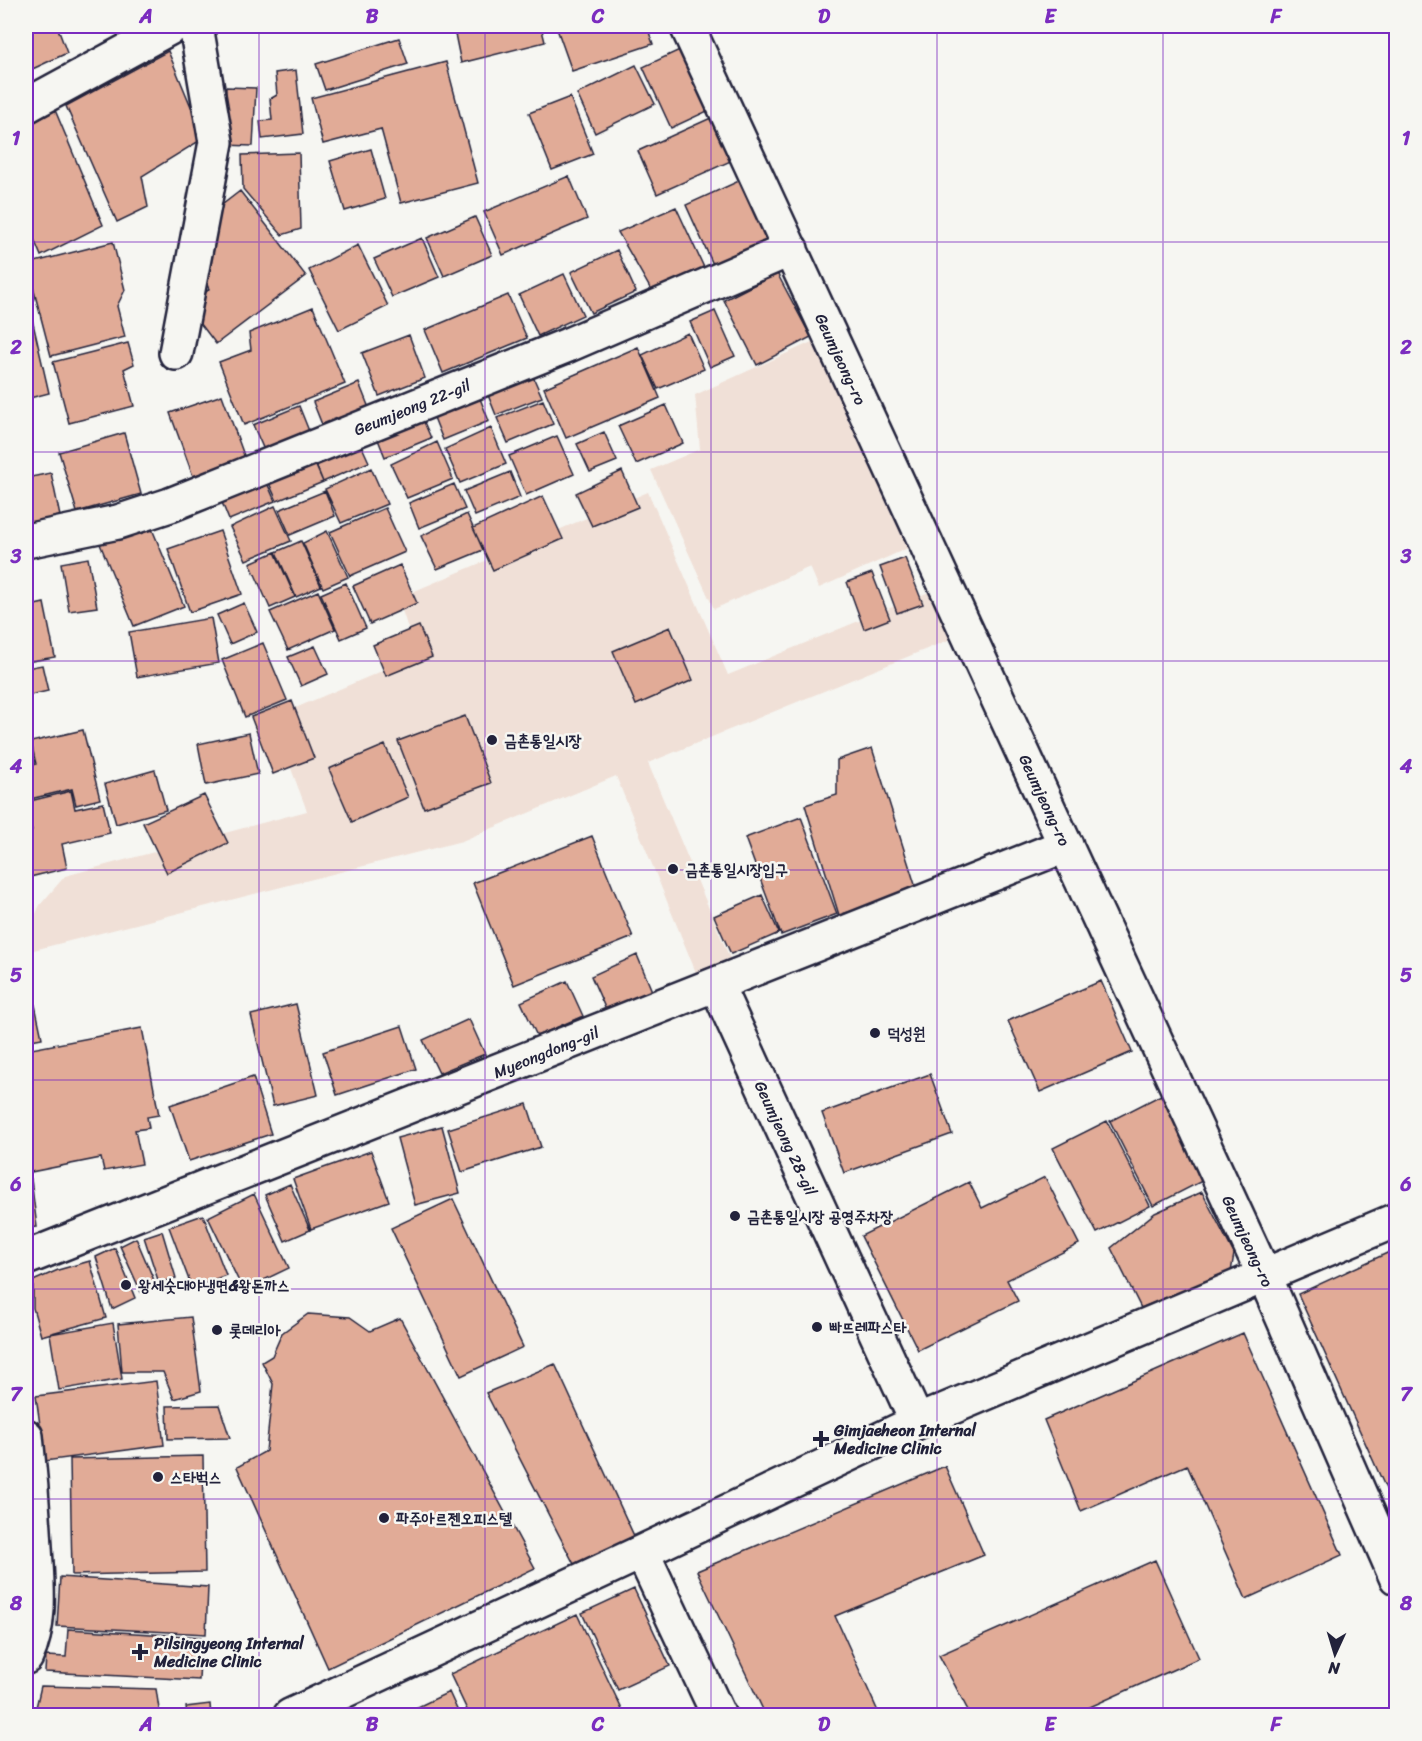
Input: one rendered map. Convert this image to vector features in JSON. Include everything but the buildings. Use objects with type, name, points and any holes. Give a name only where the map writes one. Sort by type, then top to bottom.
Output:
[{"type":"street","points":[[26,106],[173,26]]},
{"type":"street","points":[[176,353],[216,142],[196,26]]},
{"type":"street","name":"Geumjeong-ro","points":[[687,26],[1265,1277],[1396,1577]]},
{"type":"street","name":"Geumjeong 22-gil","points":[[26,541],[118,522],[170,505],[568,345],[790,249]]},
{"type":"street","name":"Myeongdong-gil","points":[[26,1258],[1066,845]]},
{"type":"street","name":"Geumjeong 28-gil","points":[[716,984],[917,1422]]},
{"type":"street","points":[[290,1716],[917,1422],[1396,1220]]},
{"type":"street","points":[[26,1436],[32,1483],[38,1608],[26,1657]]},
{"type":"street","points":[[642,1552],[719,1716]]},
{"type":"shaded area","points":[[814,341],[908,548],[819,588],[810,567],[714,609],[651,470],[700,449],[695,395]]},
{"type":"shaded area","name":"금촌통일시장","points":[[648,492],[728,675],[929,592],[951,639],[648,763],[731,961],[697,975],[616,776],[462,841],[26,952],[26,927],[30,926],[40,905],[65,876],[307,811],[272,718],[417,656],[398,598]]},
{"type":"place","name":"금촌통일시장","points":[[492,740]]},
{"type":"place","name":"금촌통일시장입구","points":[[673,869]]},
{"type":"place","name":"덕성원","points":[[875,1033]]},
{"type":"place","name":"금촌통일시장 공영주차장","points":[[735,1216]]},
{"type":"place","name":"왕세숫대야냉면&왕돈까스","points":[[126,1285]]},
{"type":"place","name":"빠뜨레파스타","points":[[817,1327]]},
{"type":"place","name":"롯데리아","points":[[217,1330]]},
{"type":"place","name":"Gimjaeheon Internal Medicine Clinic","points":[[821,1439]]},
{"type":"place","name":"스타벅스","points":[[158,1477]]},
{"type":"place","name":"파주아르젠오피스텔","points":[[384,1518]]},
{"type":"place","name":"Pilsingyeong Internal Medicine Clinic","points":[[140,1652]]}]
